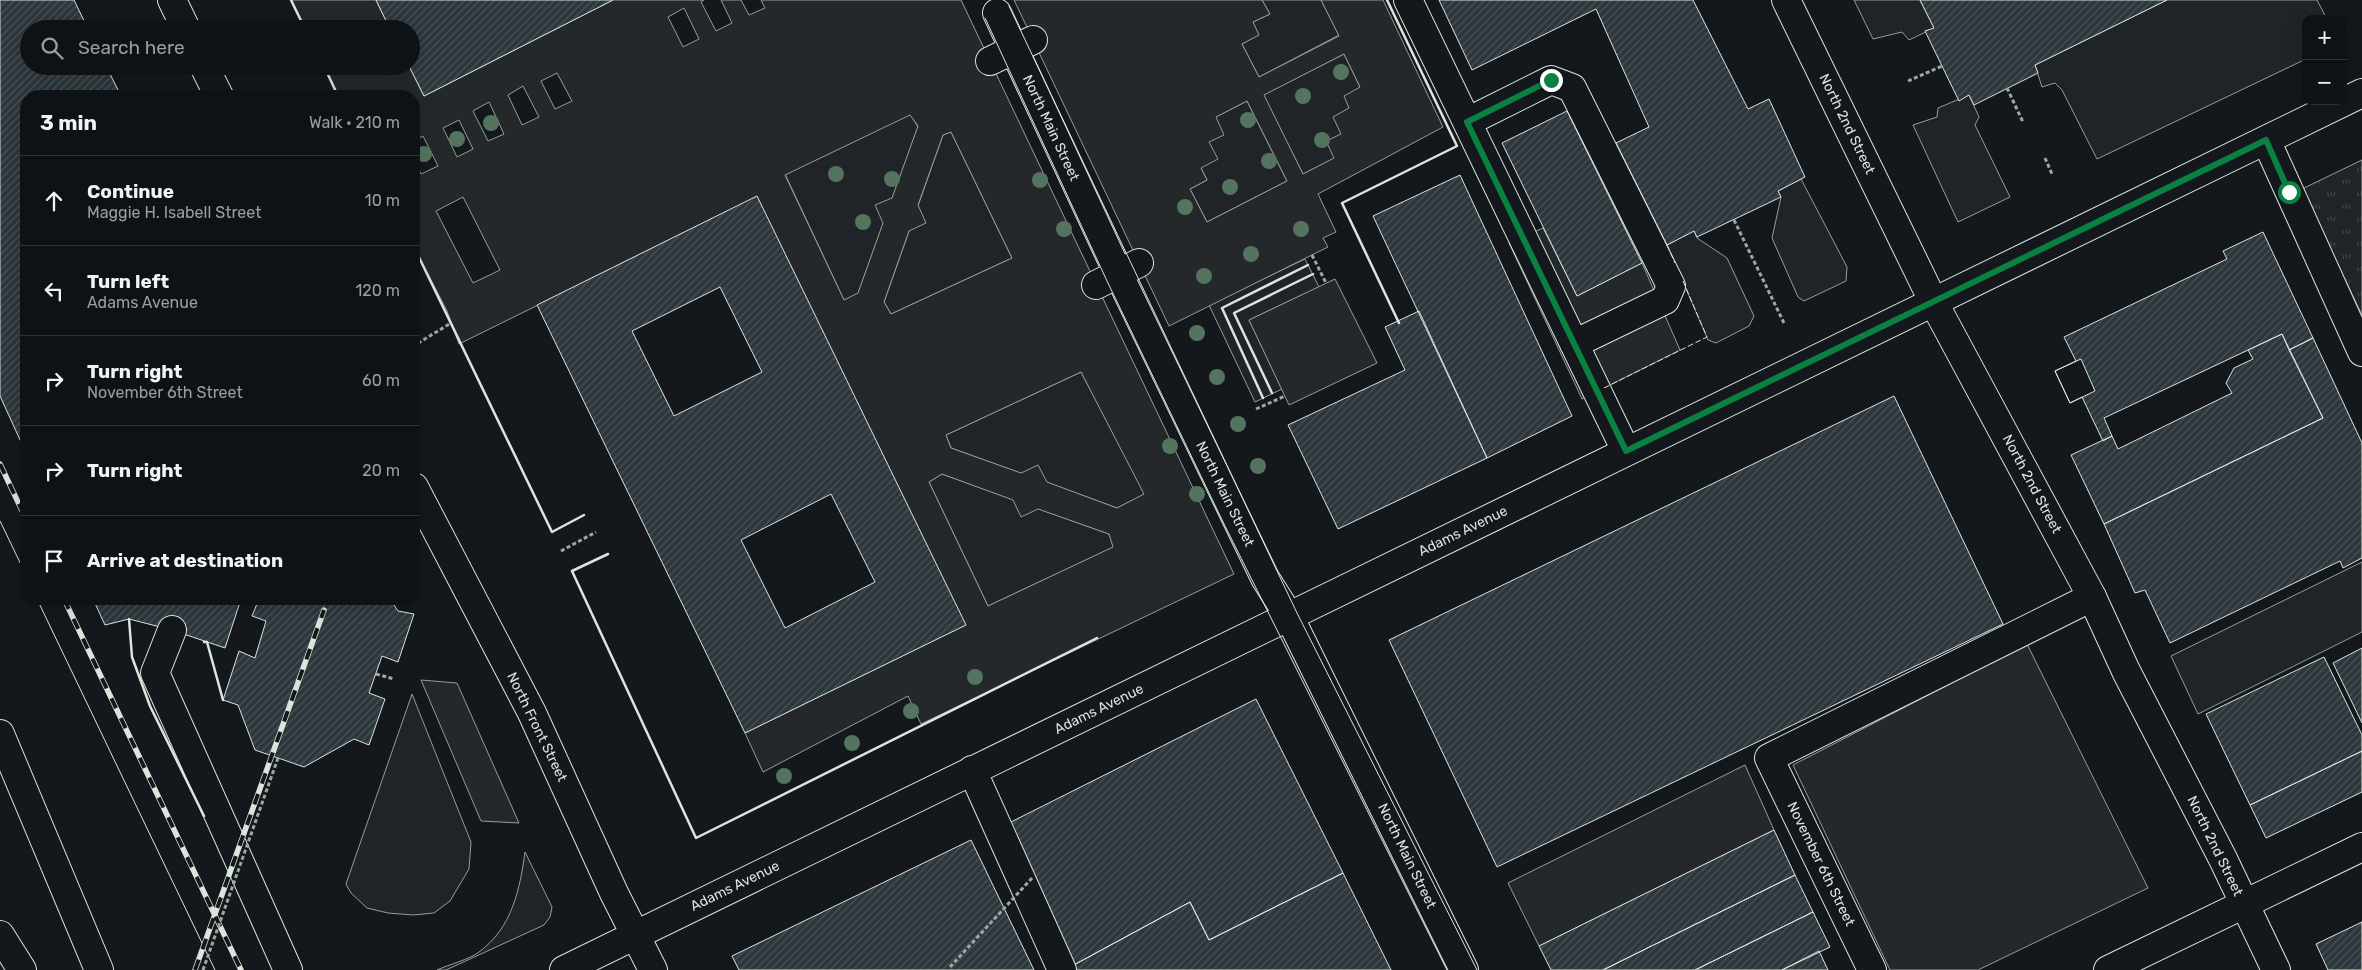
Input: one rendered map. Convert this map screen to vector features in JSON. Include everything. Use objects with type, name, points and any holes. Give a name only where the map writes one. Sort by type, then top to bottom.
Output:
[{"type":"main road","points":[[172,0],[182,20]]},
{"type":"main road","points":[[1408,0],[1626,451]]},
{"type":"main road","name":"North 2nd Street","points":[[1786,0],[1934,303],[2092,597],[2126,671],[2276,970]]},
{"type":"main road","name":"North Main Street","points":[[997,13],[1024,45],[1118,274],[1265,578],[1289,616],[1464,970]]},
{"type":"main road","points":[[990,60],[1024,45]]},
{"type":"main road","points":[[208,75],[216,90]]},
{"type":"main road","points":[[1467,122],[1551,80],[1572,88],[1671,286],[1665,300],[1574,344]]},
{"type":"main road","name":"Adams Avenue","points":[[564,970],[2362,93]]},
{"type":"main road","points":[[2266,140],[2362,352]]},
{"type":"main road","name":"North Front Street","points":[[420,498],[532,713],[653,970]]},
{"type":"main road","name":"November 6th Street","points":[[1872,970],[1769,758],[2092,597]]},
{"type":"main road","points":[[172,630],[155,673],[288,970]]},
{"type":"main road","points":[[0,734],[99,970]]},
{"type":"main road","points":[[972,770],[1062,970]]},
{"type":"main road","points":[[2108,970],[2362,847]]},
{"type":"main road","points":[[0,935],[22,970]]},
{"type":"path","points":[[1908,81],[1942,66]]},
{"type":"path","points":[[2008,88],[2023,122]]},
{"type":"path","points":[[2045,158],[2052,174]]},
{"type":"path","points":[[1734,220],[1784,324]]},
{"type":"path","points":[[1312,255],[1326,283]]},
{"type":"path","points":[[420,342],[451,323]]},
{"type":"path","points":[[1256,408],[1285,396]]},
{"type":"path","points":[[561,551],[596,532]]},
{"type":"path","points":[[376,674],[394,679]]},
{"type":"path","points":[[203,970],[278,758]]},
{"type":"path","points":[[950,967],[1033,877]]},
{"type":"green space","points":[[1262,0],[1321,0],[1339,35],[1259,77],[1242,44],[1258,35],[1253,22],[1270,14]]},
{"type":"green space","points":[[1854,0],[1920,0],[1934,28],[1909,40],[1902,32],[1873,39]]},
{"type":"green space","points":[[2167,0],[2317,0],[2325,15],[2302,15],[2302,61],[2097,159],[2062,90],[2055,83],[2042,87],[2035,65]]},
{"type":"green space","points":[[1344,54],[1360,87],[1350,108],[1335,158],[1303,174],[1263,95]]},
{"type":"green space","points":[[1969,95],[1979,117],[1975,125],[2010,197],[1958,222],[1913,125],[1937,117],[1938,108]]},
{"type":"green space","points":[[1247,101],[1287,181],[1207,222],[1190,189],[1207,180],[1201,168],[1216,117]]},
{"type":"green space","points":[[910,114],[918,127],[858,294],[844,300],[785,174]]},
{"type":"green space","points":[[951,132],[1012,258],[891,314],[884,302],[943,135]]},
{"type":"green space","points":[[2362,160],[2362,315],[2302,189]]},
{"type":"green space","points":[[1801,179],[1847,267],[1846,281],[1804,301],[1798,297],[1772,238],[1781,197],[1778,191]]},
{"type":"green space","points":[[1694,231],[1697,238],[1727,258],[1754,316],[1749,326],[1716,343],[1708,340],[1667,245]]},
{"type":"green space","points":[[1305,259],[1319,287],[1249,320],[1282,389],[1255,402],[1209,305]]},
{"type":"green space","points":[[1081,372],[1145,494],[1117,508],[951,448],[946,435]]},
{"type":"green space","points":[[942,474],[1109,534],[1114,547],[988,606],[929,482]]},
{"type":"green space","points":[[2362,562],[2362,632],[2198,714],[2171,656]]},
{"type":"green space","points":[[412,694],[471,842],[469,869],[450,901],[434,913],[413,915],[388,913],[367,908],[351,893],[346,884]]},
{"type":"green space","points":[[525,852],[552,907],[550,917],[544,925],[446,970],[437,970],[475,955],[499,931],[507,920],[517,894]]},
{"type":"shaded area","points":[[291,0],[376,0],[386,20],[301,20]]},
{"type":"shaded area","points":[[613,0],[704,0],[701,2],[716,31],[732,23],[721,0],[741,0],[749,15],[765,8],[761,0],[961,0],[1234,574],[921,724],[908,696],[763,772],[745,733],[965,625],[757,197],[459,344],[447,311],[420,259],[420,172],[421,174],[438,166],[423,136],[420,138],[420,90],[335,90],[328,75],[414,75],[424,96]],"holes":[[[684,8],[699,39],[683,47],[668,17]],[[557,73],[572,101],[555,109],[541,81]],[[523,86],[539,117],[522,125],[508,95]],[[489,102],[504,134],[488,141],[473,111]],[[910,115],[918,126],[892,198],[875,205],[883,223],[858,293],[844,300],[785,175]],[[459,120],[473,149],[457,157],[443,128]],[[951,132],[1012,258],[891,314],[884,302],[909,231],[926,223],[918,205],[943,135]],[[463,197],[500,270],[473,283],[436,211]],[[1081,372],[1144,494],[1117,508],[1047,482],[1038,465],[1021,473],[951,448],[946,435]],[[942,474],[1013,500],[1021,517],[1038,509],[1109,534],[1113,547],[988,606],[929,482]]]},
{"type":"shaded area","points":[[1014,0],[1262,0],[1270,14],[1253,22],[1259,35],[1242,44],[1259,77],[1339,36],[1321,0],[1383,0],[1443,127],[1318,194],[1336,232],[1323,238],[1328,247],[1169,326]],"holes":[[[1344,54],[1360,87],[1344,96],[1349,108],[1333,117],[1341,134],[1326,141],[1334,158],[1303,174],[1264,95]],[[1247,101],[1287,181],[1207,222],[1190,189],[1207,180],[1201,168],[1218,159],[1209,142],[1224,135],[1216,117]]]},
{"type":"shaded area","points":[[1543,228],[1577,296],[1642,263],[1680,350],[1582,399],[1509,243]]},
{"type":"shaded area","points":[[1335,279],[1377,363],[1289,405],[1249,320]]},
{"type":"shaded area","points":[[2027,644],[2148,888],[1978,970],[1890,970],[1793,765]]},
{"type":"shaded area","points":[[421,680],[457,683],[519,823],[481,821]]},
{"type":"shaded area","points":[[1745,765],[1774,830],[1539,946],[1508,883]]},
{"type":"building","points":[[0,0],[74,0],[84,20],[20,20],[20,75],[110,75],[118,90],[20,90],[20,440],[0,396]]},
{"type":"building","points":[[376,0],[613,0],[424,96],[414,75],[420,75],[420,20],[386,20]]},
{"type":"building","points":[[1439,0],[1693,0],[1748,109],[1769,99],[1805,177],[1778,191],[1781,197],[1697,237],[1694,231],[1667,245],[1616,143],[1649,127],[1596,9],[1472,70]]},
{"type":"building","points":[[1920,0],[2167,0],[2035,65],[2038,73],[1974,105],[1969,95],[1959,101],[1925,31],[1934,28]]},
{"type":"building","points":[[1567,111],[1642,263],[1577,296],[1502,143]]},
{"type":"building","points":[[1460,175],[1572,416],[1487,458],[1373,216]]},
{"type":"building","points":[[757,196],[966,625],[745,733],[537,305]],"holes":[[[720,287],[762,372],[674,416],[632,331]],[[831,494],[875,582],[785,628],[741,540]]]},
{"type":"building","points":[[2263,232],[2313,338],[2289,350],[2282,334],[2104,418],[2112,436],[2103,441],[2082,397],[2070,403],[2055,371],[2076,361],[2064,337],[2227,259],[2223,251]]},
{"type":"building","points":[[1419,311],[1487,458],[1338,529],[1288,425],[1405,370],[1385,327]]},
{"type":"building","points":[[2282,334],[2323,418],[2104,524],[2071,455],[2112,436],[2118,449],[2232,393],[2226,383],[2234,368],[2253,359],[2248,350]]},
{"type":"building","points":[[2313,338],[2362,443],[2362,558],[2343,568],[2340,561],[2170,643],[2145,590],[2135,593],[2104,524],[2323,418],[2289,350]]},
{"type":"building","points":[[2081,359],[2095,391],[2070,403],[2055,371]]},
{"type":"building","points":[[1894,396],[2003,624],[1497,867],[1389,640]]},
{"type":"building","points":[[96,605],[239,605],[225,648],[172,630],[129,619],[105,625]]},
{"type":"building","points":[[257,605],[394,605],[398,611],[414,614],[398,662],[382,656],[369,693],[385,699],[369,745],[354,739],[304,767],[255,750],[238,705],[223,700],[239,651],[255,658],[266,621],[252,616]]},
{"type":"building","points":[[2362,648],[2362,723],[2333,663]]},
{"type":"building","points":[[2324,657],[2362,735],[2362,751],[2250,805],[2206,714]]},
{"type":"building","points":[[1256,699],[1343,873],[1209,940],[1190,902],[1072,966],[1009,823]]},
{"type":"building","points":[[2362,751],[2362,792],[2266,838],[2250,805]]},
{"type":"building","points":[[1774,830],[1795,875],[1603,970],[1551,970],[1539,946]]},
{"type":"building","points":[[971,840],[1034,970],[739,970],[732,956]]},
{"type":"building","points":[[1343,873],[1391,970],[1074,970],[1072,966],[1190,902],[1209,940]]},
{"type":"building","points":[[1795,875],[1813,912],[1695,970],[1603,970]]},
{"type":"building","points":[[1813,912],[1830,947],[1782,970],[1695,970]]},
{"type":"building","points":[[2362,922],[2362,970],[2328,970],[2316,944]]},
{"type":"building","points":[[1819,951],[1828,970],[1782,970]]},
{"type":"tram line","points":[[1009,6],[1297,613],[1477,970]]},
{"type":"tram line","points":[[985,18],[1107,281],[1224,524],[1447,970]]},
{"type":"tram line","points":[[0,521],[20,563]]},
{"type":"tram line","points":[[40,605],[215,970]]},
{"type":"railway","points":[[0,464],[20,506]]},
{"type":"railway","points":[[67,605],[241,970]]},
{"type":"railway","points":[[195,970],[324,610]]},
{"type":"fence","points":[[1667,245],[1675,263]]},
{"type":"fence","points":[[1604,388],[1707,337],[1683,281]]},
{"type":"wall","points":[[291,0],[301,20]]},
{"type":"wall","points":[[1387,0],[1457,146],[1342,203],[1399,323]]},
{"type":"wall","points":[[328,75],[335,90]]},
{"type":"wall","points":[[420,259],[552,532],[584,515]]},
{"type":"wall","points":[[1263,398],[1222,308],[1308,265]]},
{"type":"wall","points":[[1272,393],[1234,313],[1313,274]]},
{"type":"wall","points":[[608,554],[572,571],[696,838],[1097,638]]},
{"type":"wall","points":[[129,619],[132,657],[150,706],[204,816]]},
{"type":"wall","points":[[204,642],[207,642],[223,700]]},
{"type":"route","points":[[1551,80],[1467,122],[1626,451],[1934,303],[2158,191],[2266,140],[2289,192]]}]
